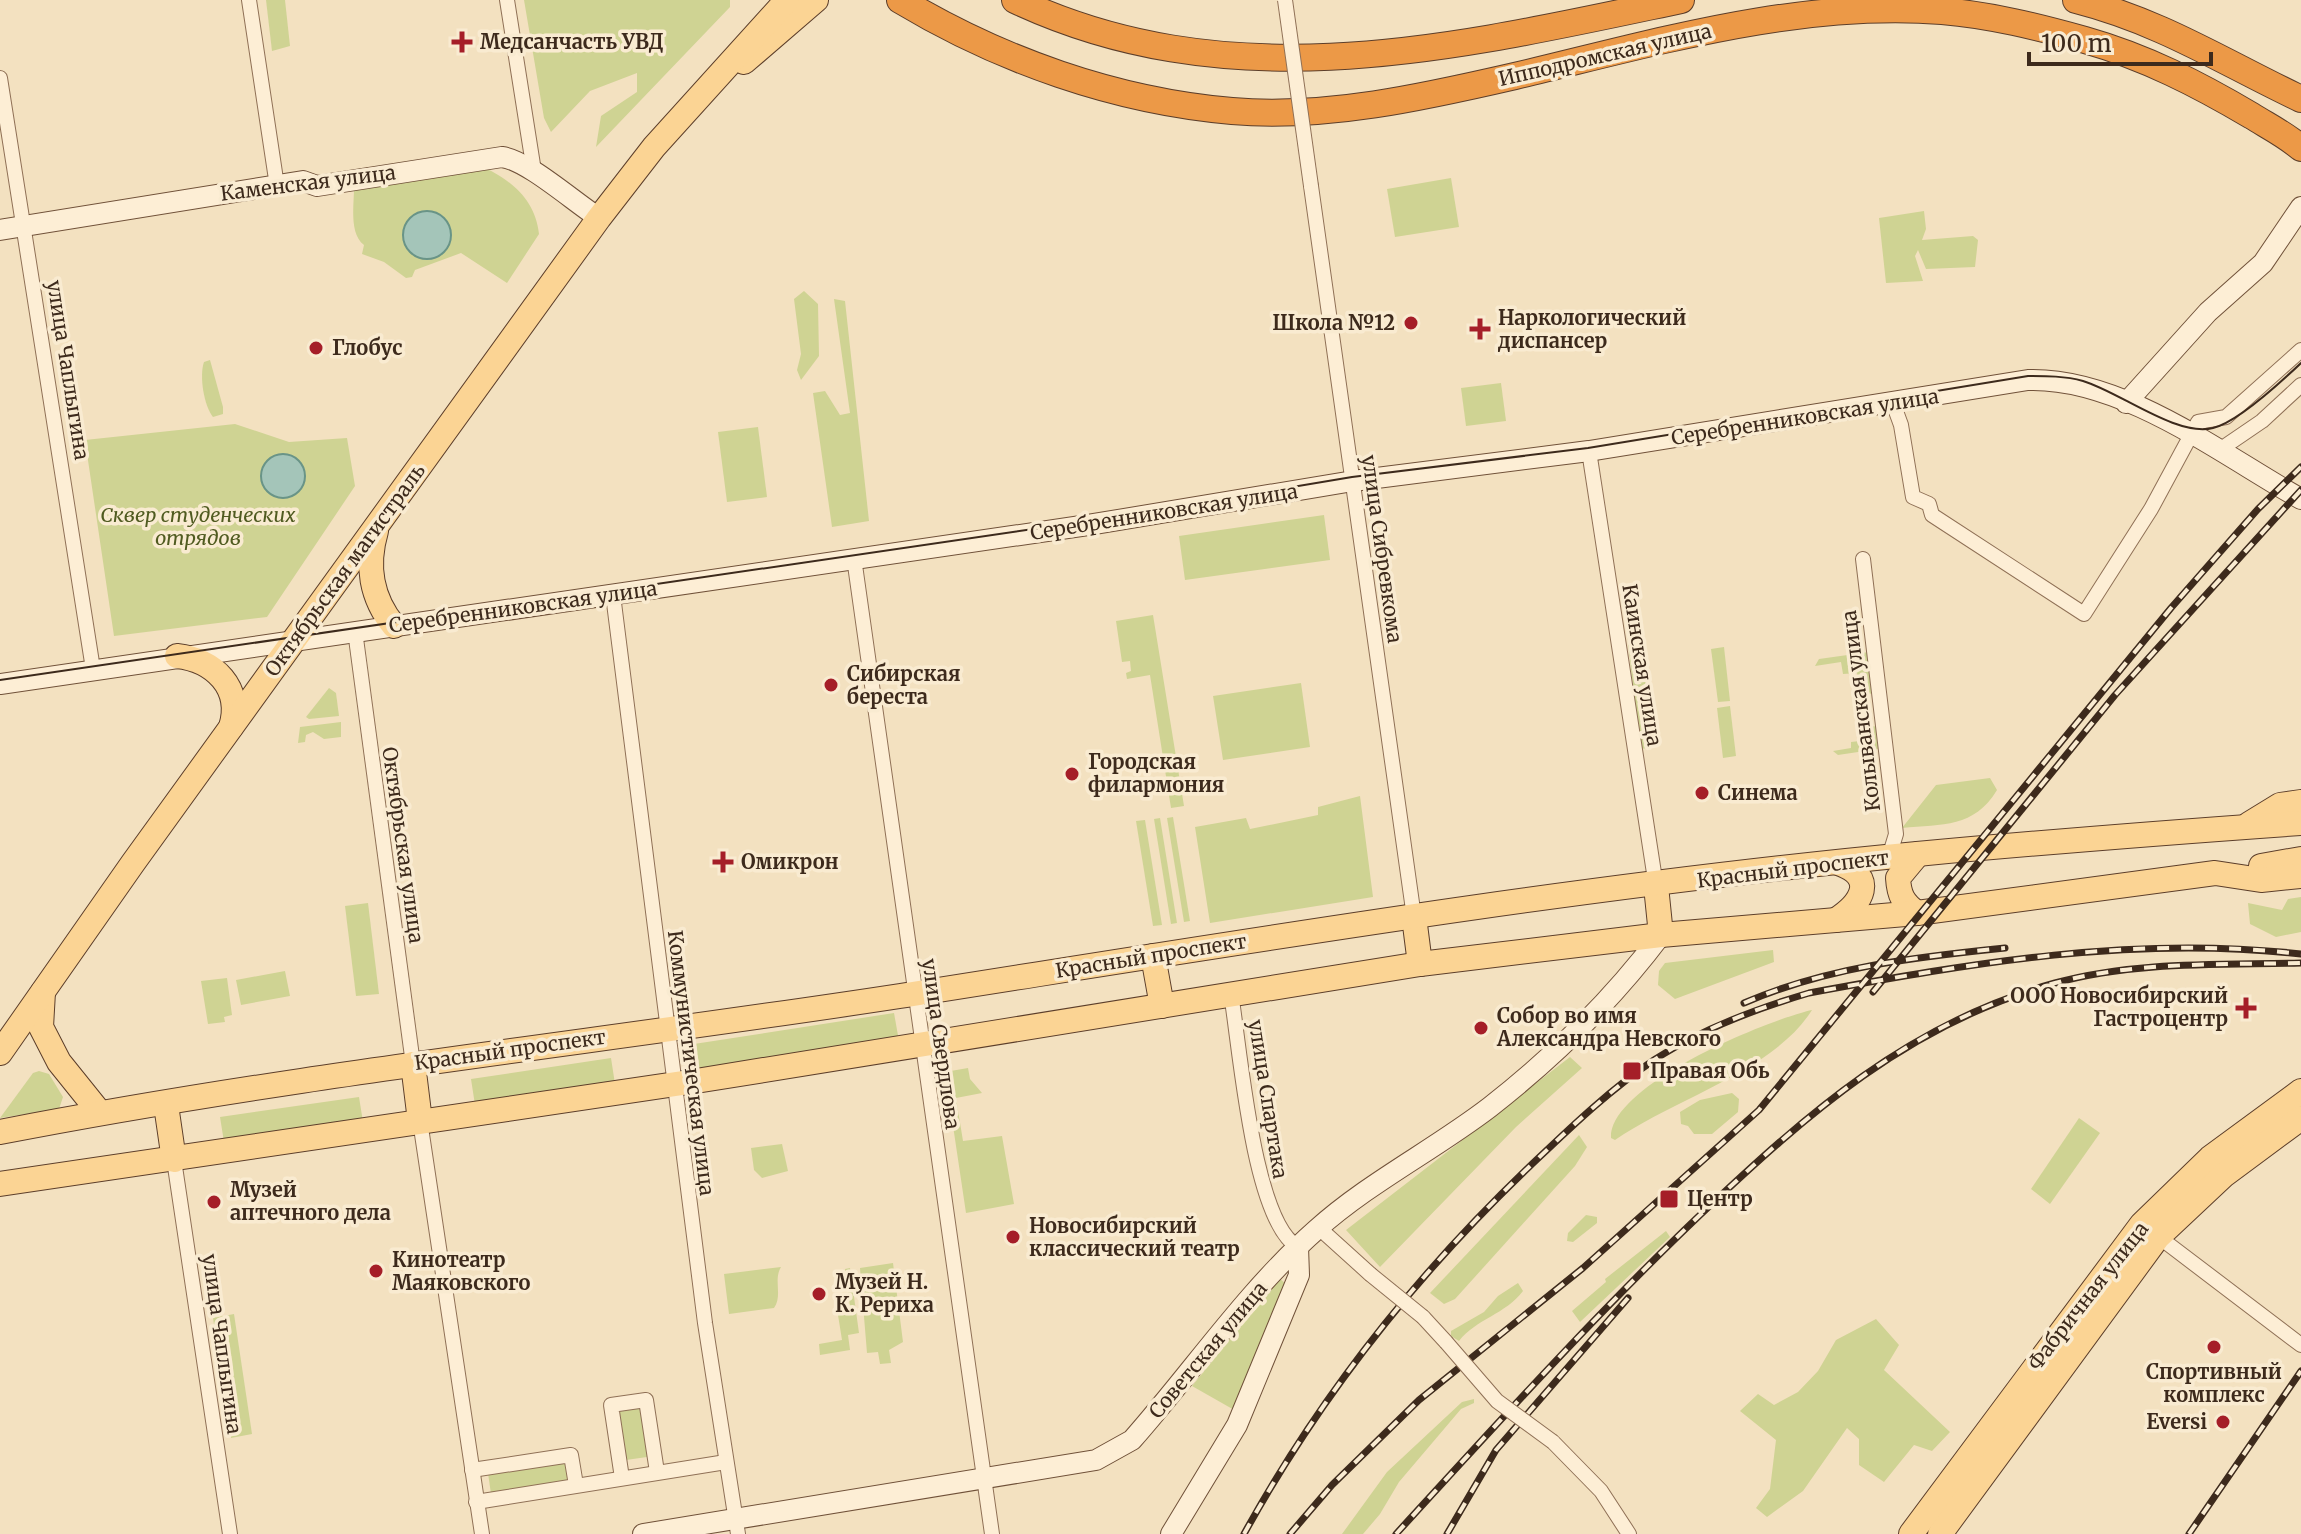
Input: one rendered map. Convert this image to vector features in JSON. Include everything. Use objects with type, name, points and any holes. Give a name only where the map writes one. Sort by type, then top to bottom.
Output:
[{"type":"highway","name":"Ипподромская улица","points":[[900,0],[1018,60],[1102,88],[1232,111],[1308,110],[1391,101],[1782,17],[1998,9],[2161,67],[2298,145]]},
{"type":"highway","name":"Ипподромская улица","points":[[1015,0],[1086,28],[1134,41],[1229,58],[1341,57],[1505,38],[1681,0]]},
{"type":"highway","points":[[2076,0],[2139,17],[2197,43],[2301,99]]},
{"type":"highway","points":[[1505,38],[1514,76]]},
{"type":"main road","name":"Октябрьская магистраль","points":[[0,1053],[378,523],[654,147],[779,16],[816,0]]},
{"type":"main road","points":[[378,523],[370,551],[370,574],[386,616],[394,626]]},
{"type":"main road","points":[[177,656],[197,658],[225,680],[234,707],[229,732]]},
{"type":"main road","name":"Красный проспект","points":[[0,1132],[100,1113],[413,1064],[914,993],[1414,917],[1889,857],[2243,827],[2280,805],[2301,802]]},
{"type":"main road","points":[[2243,827],[2301,823]]},
{"type":"main road","points":[[1917,913],[1905,904],[1898,891],[1898,878],[1918,854]]},
{"type":"main road","points":[[0,1184],[673,1084],[1420,964],[1661,935],[1917,913],[2301,859]]},
{"type":"main road","points":[[1836,920],[1853,909],[1862,897],[1861,883],[1856,873],[1838,863]]},
{"type":"main road","points":[[2215,873],[2261,880],[2301,876]]},
{"type":"main road","points":[[1656,886],[1661,935]]},
{"type":"main road","points":[[1414,917],[1420,964]]},
{"type":"main road","points":[[1153,956],[1162,1006]]},
{"type":"main road","points":[[43,992],[41,1027],[59,1062],[100,1113]]},
{"type":"main road","points":[[413,1064],[420,1121]]},
{"type":"main road","name":"Фабричная улица","points":[[1911,1534],[2210,1158],[2301,1091]]},
{"type":"main road","points":[[166,1105],[174,1160]]},
{"type":"main road","name":"Фабричная улица","points":[[1940,1534],[2150,1230],[2301,1118]]},
{"type":"street","points":[[249,0],[277,186]]},
{"type":"street","points":[[507,0],[534,171]]},
{"type":"street","name":"улица Сибревкома","points":[[1285,0],[1414,917]]},
{"type":"street","name":"улица Чаплыгина","points":[[0,78],[26,227],[93,669]]},
{"type":"street","points":[[2298,145],[2301,168]]},
{"type":"street","name":"Каменская улица","points":[[0,230],[303,181],[317,186],[490,157],[514,158],[599,218]]},
{"type":"street","points":[[2126,403],[2208,312],[2263,263],[2301,207]]},
{"type":"street","points":[[1893,403],[1901,425],[1913,497],[1929,504],[1932,515],[2084,614],[2151,509],[2198,422],[2226,417],[2301,350]]},
{"type":"street","name":"Серебренниковская улица","points":[[0,684],[613,595],[1353,481],[1589,451],[2028,380],[2054,379],[2081,384],[2126,403],[2191,434],[2301,499]]},
{"type":"street","points":[[2218,451],[2262,421],[2301,385]]},
{"type":"street","name":"Каинская улица","points":[[1589,451],[1656,886]]},
{"type":"street","name":"улица Свердлова","points":[[854,558],[992,1534]]},
{"type":"street","name":"Колыванская улица","points":[[1863,559],[1896,834],[1889,857]]},
{"type":"street","name":"Коммунистическая улица","points":[[613,595],[673,1084],[737,1528]]},
{"type":"street","name":"Октябрьская улица","points":[[355,631],[413,1064]]},
{"type":"street","name":"Советская улица","points":[[643,1534],[737,1528],[1096,1460],[1132,1440],[1318,1227],[1511,1089],[1575,1034],[1636,968],[1661,935]]},
{"type":"street","name":"улица Спартака","points":[[1231,994],[1261,1187],[1285,1240],[1298,1247]]},
{"type":"street","points":[[420,1121],[482,1534]]},
{"type":"street","name":"улица Чаплыгина","points":[[174,1160],[230,1534]]},
{"type":"street","points":[[1318,1227],[1423,1317],[1497,1401],[1553,1442],[1601,1491],[1629,1534]]},
{"type":"street","points":[[2150,1230],[2301,1345]]},
{"type":"street","points":[[1171,1534],[1237,1425],[1299,1275],[1298,1247]]},
{"type":"street","points":[[622,1478],[611,1405],[646,1400],[657,1472]]},
{"type":"street","points":[[472,1470],[571,1455],[576,1485]]},
{"type":"street","points":[[476,1502],[726,1462]]},
{"type":"green space","points":[[266,0],[285,0],[290,46],[272,51]]},
{"type":"green space","points":[[524,0],[730,0],[730,7],[596,147],[601,116],[637,92],[637,73],[590,91],[551,132],[544,118]]},
{"type":"green space","points":[[472,162],[517,189],[532,209],[539,234],[507,283],[461,253],[415,270],[412,277],[406,278],[384,262],[362,254],[364,245],[354,226],[354,188]],"holes":[[[431,211],[444,217],[434,258],[418,257],[406,246],[403,232],[410,218]]]},
{"type":"green space","points":[[1451,178],[1459,227],[1395,237],[1387,189]]},
{"type":"green space","points":[[1924,211],[1926,229],[1922,240],[1973,236],[1978,240],[1975,267],[1926,269],[1918,250],[1915,256],[1923,281],[1886,283],[1879,218]]},
{"type":"green space","points":[[804,291],[818,304],[819,356],[801,380],[797,370],[801,354],[794,299]]},
{"type":"green space","points":[[834,299],[845,301],[869,521],[832,527],[813,393],[825,391],[840,415],[850,413]]},
{"type":"green space","points":[[210,360],[223,407],[223,414],[213,417],[202,383],[204,362]]},
{"type":"green space","points":[[1501,383],[1506,421],[1466,426],[1461,388]]},
{"type":"green space","name":"Сквер студенческих отрядов","points":[[235,424],[289,442],[347,438],[355,486],[267,617],[114,636],[85,440]]},
{"type":"green space","points":[[758,427],[767,497],[727,502],[718,432]]},
{"type":"green space","points":[[1324,515],[1330,560],[1185,580],[1179,536]]},
{"type":"green space","points":[[1153,615],[1184,806],[1171,808],[1150,675],[1127,679],[1126,673],[1131,671],[1130,661],[1122,662],[1116,621]]},
{"type":"green space","points":[[1636,640],[1646,649],[1656,747],[1640,749],[1628,642]]},
{"type":"green space","points":[[1724,647],[1730,701],[1718,702],[1711,649]]},
{"type":"green space","points":[[1869,652],[1875,693],[1861,695],[1857,673],[1843,674],[1841,662],[1815,666],[1819,659]]},
{"type":"green space","points":[[1301,683],[1310,747],[1223,760],[1213,696]]},
{"type":"green space","points":[[329,688],[336,693],[339,716],[306,717]]},
{"type":"green space","points":[[1730,706],[1736,756],[1723,758],[1717,708]]},
{"type":"green space","points":[[341,722],[341,737],[324,739],[313,732],[306,735],[305,742],[298,743],[300,727]]},
{"type":"green space","points":[[1879,726],[1882,746],[1878,749],[1838,755],[1833,751],[1851,748],[1851,742],[1860,741],[1860,736],[1867,735],[1866,727]]},
{"type":"green space","points":[[1990,778],[1997,790],[1968,818],[1902,828],[1936,785]]},
{"type":"green space","points":[[1360,796],[1373,897],[1210,923],[1195,827],[1246,818],[1250,829],[1318,815],[1318,807]]},
{"type":"green space","points":[[1173,817],[1190,921],[1184,922],[1167,818]]},
{"type":"green space","points":[[1160,818],[1177,923],[1171,924],[1154,819]]},
{"type":"green space","points":[[1145,820],[1162,925],[1153,926],[1136,821]]},
{"type":"green space","points":[[2301,897],[2301,932],[2276,937],[2250,924],[2248,903],[2282,910],[2288,899]]},
{"type":"green space","points":[[368,903],[379,994],[356,996],[345,906]]},
{"type":"green space","points":[[1773,950],[1774,962],[1675,999],[1658,985],[1659,971],[1665,963]]},
{"type":"green space","points":[[285,971],[290,996],[241,1005],[236,980]]},
{"type":"green space","points":[[227,978],[232,1015],[224,1017],[225,1022],[208,1024],[201,981]]},
{"type":"green space","points":[[1812,1010],[1774,1050],[1749,1067],[1615,1140],[1611,1138],[1617,1118],[1635,1097],[1662,1077],[1728,1041]]},
{"type":"green space","points":[[894,1013],[899,1041],[698,1071],[694,1044]]},
{"type":"green space","points":[[1570,1057],[1582,1068],[1516,1127],[1380,1267],[1346,1230]]},
{"type":"green space","points":[[611,1058],[615,1084],[475,1105],[471,1079]]},
{"type":"green space","points":[[968,1068],[970,1079],[982,1093],[956,1098],[963,1141],[1002,1136],[1014,1204],[966,1213],[945,1072]]},
{"type":"green space","points":[[33,1073],[49,1074],[63,1097],[59,1109],[0,1118]]},
{"type":"green space","points":[[1732,1093],[1739,1099],[1738,1112],[1712,1134],[1694,1134],[1688,1126],[1681,1124],[1680,1112],[1700,1100]]},
{"type":"green space","points":[[359,1097],[363,1122],[224,1142],[220,1117]]},
{"type":"green space","points":[[2079,1118],[2100,1133],[2050,1204],[2031,1189]]},
{"type":"green space","points":[[1579,1135],[1587,1147],[1575,1166],[1455,1299],[1444,1304],[1430,1293]]},
{"type":"green space","points":[[782,1144],[788,1171],[762,1178],[754,1170],[751,1148]]},
{"type":"green space","points":[[1586,1215],[1597,1217],[1597,1223],[1573,1242],[1567,1241],[1568,1233]]},
{"type":"green space","points":[[1666,1231],[1670,1237],[1580,1322],[1572,1311],[1606,1282],[1605,1279]]},
{"type":"green space","points":[[893,1263],[903,1342],[889,1350],[891,1363],[880,1364],[878,1352],[867,1353],[860,1268]]},
{"type":"green space","points":[[781,1267],[774,1308],[729,1314],[724,1274]]},
{"type":"green space","points":[[850,1268],[859,1333],[848,1335],[850,1350],[820,1355],[819,1344],[842,1340],[838,1315],[851,1313],[845,1269]]},
{"type":"green space","points":[[1279,1278],[1287,1285],[1236,1411],[1192,1386]]},
{"type":"green space","points":[[1518,1283],[1523,1291],[1516,1299],[1459,1341],[1451,1336],[1451,1331],[1484,1312],[1498,1296]]},
{"type":"green space","points":[[234,1314],[252,1434],[231,1438],[213,1318]]},
{"type":"green space","points":[[1876,1319],[1899,1345],[1884,1370],[1950,1432],[1932,1451],[1914,1445],[1884,1482],[1859,1465],[1859,1439],[1847,1428],[1803,1491],[1767,1517],[1756,1508],[1770,1489],[1776,1440],[1740,1411],[1758,1394],[1774,1405],[1798,1392],[1818,1371],[1836,1340]]},
{"type":"green space","points":[[1474,1399],[1474,1403],[1461,1409],[1399,1482],[1380,1514],[1363,1534],[1342,1534],[1387,1472],[1462,1402]]},
{"type":"green space","points":[[646,1400],[654,1456],[619,1461],[611,1405]]},
{"type":"green space","points":[[567,1460],[570,1481],[491,1494],[488,1473]]},
{"type":"water","points":[[427,211],[444,218],[451,235],[444,252],[427,259],[410,252],[403,235],[410,218]]},
{"type":"water","points":[[283,454],[299,460],[305,476],[299,492],[283,498],[267,492],[261,476],[267,460]]},
{"type":"tram line","points":[[0,680],[1088,521],[1352,477],[1588,448],[2028,376],[2083,381],[2165,420],[2198,429],[2213,428],[2247,410],[2301,363]]},
{"type":"railway","points":[[1290,1534],[1332,1485],[1419,1400],[1583,1268],[1759,1110],[2171,608],[2258,509],[2301,467]]},
{"type":"railway","points":[[1873,992],[2115,695],[2301,490]]},
{"type":"railway","points":[[1744,1003],[1807,980],[1872,965],[2005,948]]},
{"type":"railway","points":[[1244,1534],[1273,1483],[1338,1386],[1447,1250],[1589,1111],[1637,1072],[1690,1039],[1749,1013],[1809,993],[1993,962],[2115,950],[2177,948],[2301,954]]},
{"type":"railway","points":[[1396,1534],[1583,1332],[1700,1215],[1821,1108],[1907,1047],[2002,1000],[2085,976],[2177,966],[2301,963]]},
{"type":"railway","points":[[1447,1534],[1496,1450],[1628,1298]]},
{"type":"railway","points":[[2189,1534],[2301,1371]]},
{"type":"place","name":"Медсанчасть УВД","points":[[462,42]]},
{"type":"place","name":"Школа №12","points":[[1411,323]]},
{"type":"place","name":"Наркологический диспансер","points":[[1480,329]]},
{"type":"place","name":"Глобус","points":[[316,348]]},
{"type":"place","name":"Сибирская береста","points":[[831,685]]},
{"type":"place","name":"Городская филармония","points":[[1072,774]]},
{"type":"place","name":"Синема","points":[[1702,793]]},
{"type":"place","name":"Омикрон","points":[[723,862]]},
{"type":"place","name":"ООО Новосибирский Гастроцентр","points":[[2246,1008]]},
{"type":"place","name":"Собор во имя Александра Невского","points":[[1481,1028]]},
{"type":"place","name":"Правая Обь","points":[[1632,1071]]},
{"type":"place","name":"Центр","points":[[1669,1199]]},
{"type":"place","name":"Музей аптечного дела","points":[[214,1202]]},
{"type":"place","name":"Новосибирский классический театр","points":[[1013,1237]]},
{"type":"place","name":"Кинотеатр Маяковского","points":[[376,1271]]},
{"type":"place","name":"Музей Н. К. Рериха","points":[[819,1294]]},
{"type":"place","name":"Спортивный комплекс","points":[[2214,1347]]},
{"type":"place","name":"Eversi","points":[[2223,1422]]}]
